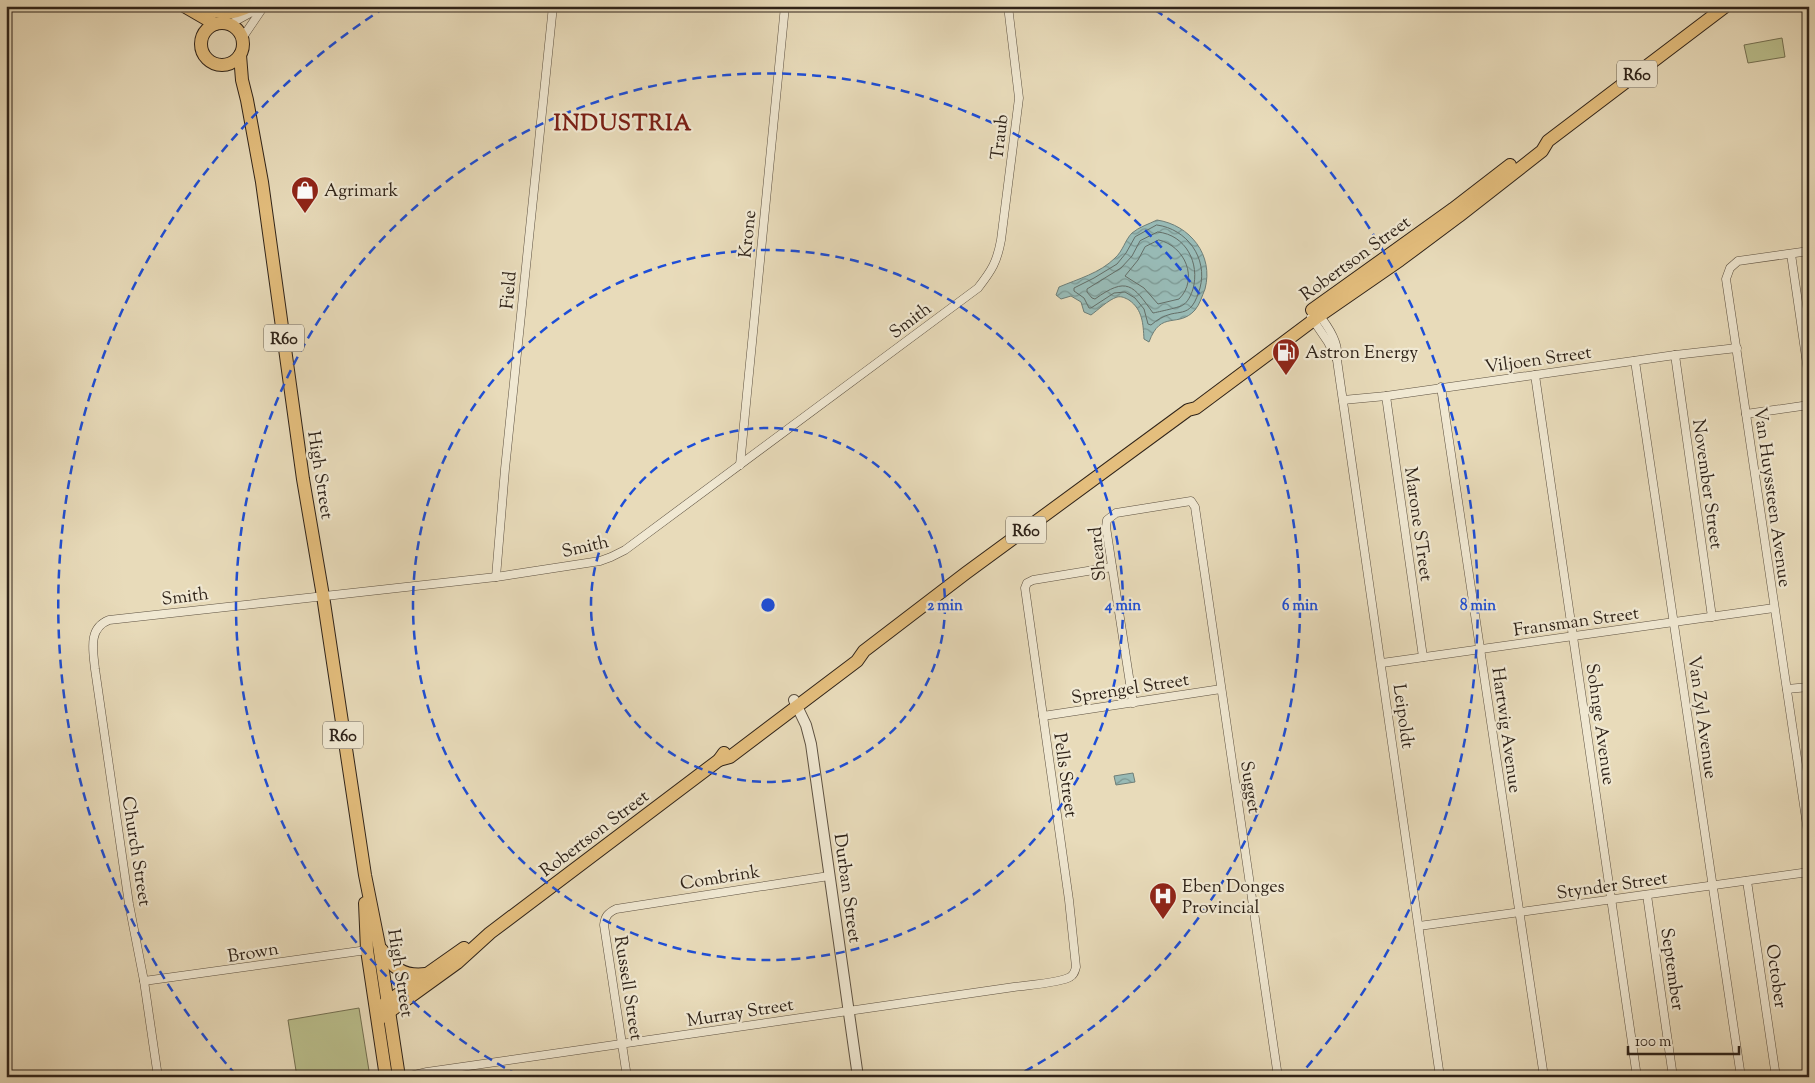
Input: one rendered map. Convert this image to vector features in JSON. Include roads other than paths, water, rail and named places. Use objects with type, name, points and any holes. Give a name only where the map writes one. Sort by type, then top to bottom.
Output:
[{"type":"main road","points":[[191,8],[224,14],[250,6]]},
{"type":"main road","name":"Robertson Street","points":[[383,1011],[457,963],[490,933],[719,760],[730,757],[796,704],[857,661],[864,651],[974,567],[1188,410],[1196,408],[1314,315],[1400,260],[1459,216],[1542,151],[1548,141],[1726,6]]},
{"type":"main road","points":[[191,8],[216,24]]},
{"type":"main road","points":[[191,8],[202,37],[201,48],[208,60],[214,64],[225,65],[233,63],[240,56]]},
{"type":"main road","points":[[202,37],[209,28],[216,24],[230,24],[243,37]]},
{"type":"main road","name":"High Street","points":[[243,37],[243,48],[240,56],[242,80],[262,182],[303,479],[323,596],[365,875],[379,945],[386,1077]]},
{"type":"main road","points":[[225,65],[242,80]]},
{"type":"main road","name":"High Street","points":[[365,875],[367,950],[399,1077]]},
{"type":"main road","name":"Robertson Street","points":[[383,1011],[426,974],[490,933]]},
{"type":"main road","points":[[379,945],[390,963],[399,970],[413,975],[426,974]]},
{"type":"street","points":[[230,24],[263,6]]},
{"type":"street","points":[[243,37],[263,6]]},
{"type":"street","name":"Field","points":[[496,577],[506,460],[553,6]]},
{"type":"street","name":"Krone","points":[[740,465],[785,6]]},
{"type":"street","name":"Traub","points":[[992,271],[1001,240],[1018,98],[1008,6]]},
{"type":"street","points":[[1809,251],[1791,254],[1804,314],[1809,378]]},
{"type":"street","name":"Van Huyssteen Avenue","points":[[1791,254],[1738,261],[1730,268],[1726,279],[1809,839]]},
{"type":"street","name":"Smith","points":[[96,630],[99,625],[109,620],[496,577],[612,557],[626,550],[978,288],[992,271]]},
{"type":"street","name":"Leipoldt","points":[[1314,315],[1337,360],[1440,1077]]},
{"type":"street","name":"Viljoen Street","points":[[1343,400],[1386,396],[1737,348]]},
{"type":"street","name":"November Street","points":[[1675,355],[1712,617]]},
{"type":"street","name":"Van Zyl Avenue","points":[[1635,361],[1741,1077]]},
{"type":"street","name":"Sohnge Avenue","points":[[1535,375],[1638,1077]]},
{"type":"street","name":"Hartwig Avenue","points":[[1441,388],[1544,1077]]},
{"type":"street","name":"Marone STreet","points":[[1386,396],[1423,657]]},
{"type":"street","points":[[1746,414],[1809,405]]},
{"type":"street","name":"Sheard","points":[[1133,702],[1106,527],[1107,520],[1116,513],[1193,502]]},
{"type":"street","name":"Sugget","points":[[1193,502],[1278,1077]]},
{"type":"street","name":"Pells Street","points":[[1075,972],[1068,900],[1025,590],[1027,583],[1033,580],[1112,567]]},
{"type":"street","name":"Fransman Street","points":[[1382,663],[1774,608]]},
{"type":"street","name":"Church Street","points":[[96,630],[93,643],[95,669],[129,904],[144,981],[158,1077]]},
{"type":"street","points":[[1787,689],[1809,687]]},
{"type":"street","name":"Sprengel Street","points":[[1043,716],[1221,689]]},
{"type":"street","name":"Durban Street","points":[[796,704],[806,726],[811,744],[858,1077]]},
{"type":"street","name":"Stynder Street","points":[[1419,926],[1809,872]]},
{"type":"street","name":"Combrink","points":[[616,909],[829,876]]},
{"type":"street","name":"October","points":[[1747,881],[1776,1077]]},
{"type":"street","name":"September","points":[[1646,895],[1674,1077]]},
{"type":"street","name":"Russell Street","points":[[616,909],[607,915],[604,925],[627,1077]]},
{"type":"street","name":"Brown","points":[[144,981],[367,950]]},
{"type":"street","name":"Murray Street","points":[[406,1077],[849,1010],[1063,980],[1071,977],[1075,972]]},
{"type":"water","points":[[1157,220],[1180,228],[1189,235],[1197,244],[1206,265],[1205,289],[1197,308],[1189,315],[1164,322],[1154,332],[1149,342],[1144,339],[1140,313],[1129,300],[1120,297],[1114,298],[1091,315],[1084,312],[1081,302],[1071,296],[1061,299],[1056,295],[1059,287],[1103,268],[1118,255],[1132,233]]},
{"type":"water","points":[[1133,773],[1135,782],[1116,785],[1114,776]]},
{"type":"place","name":"Agrimark","points":[[305,214]]},
{"type":"place","name":"Astron Energy","points":[[1286,376]]},
{"type":"place","name":"Eben Donges Provincial","points":[[1163,920]]},
{"type":"district","name":"INDUSTRIA","points":[[623,122]]}]
